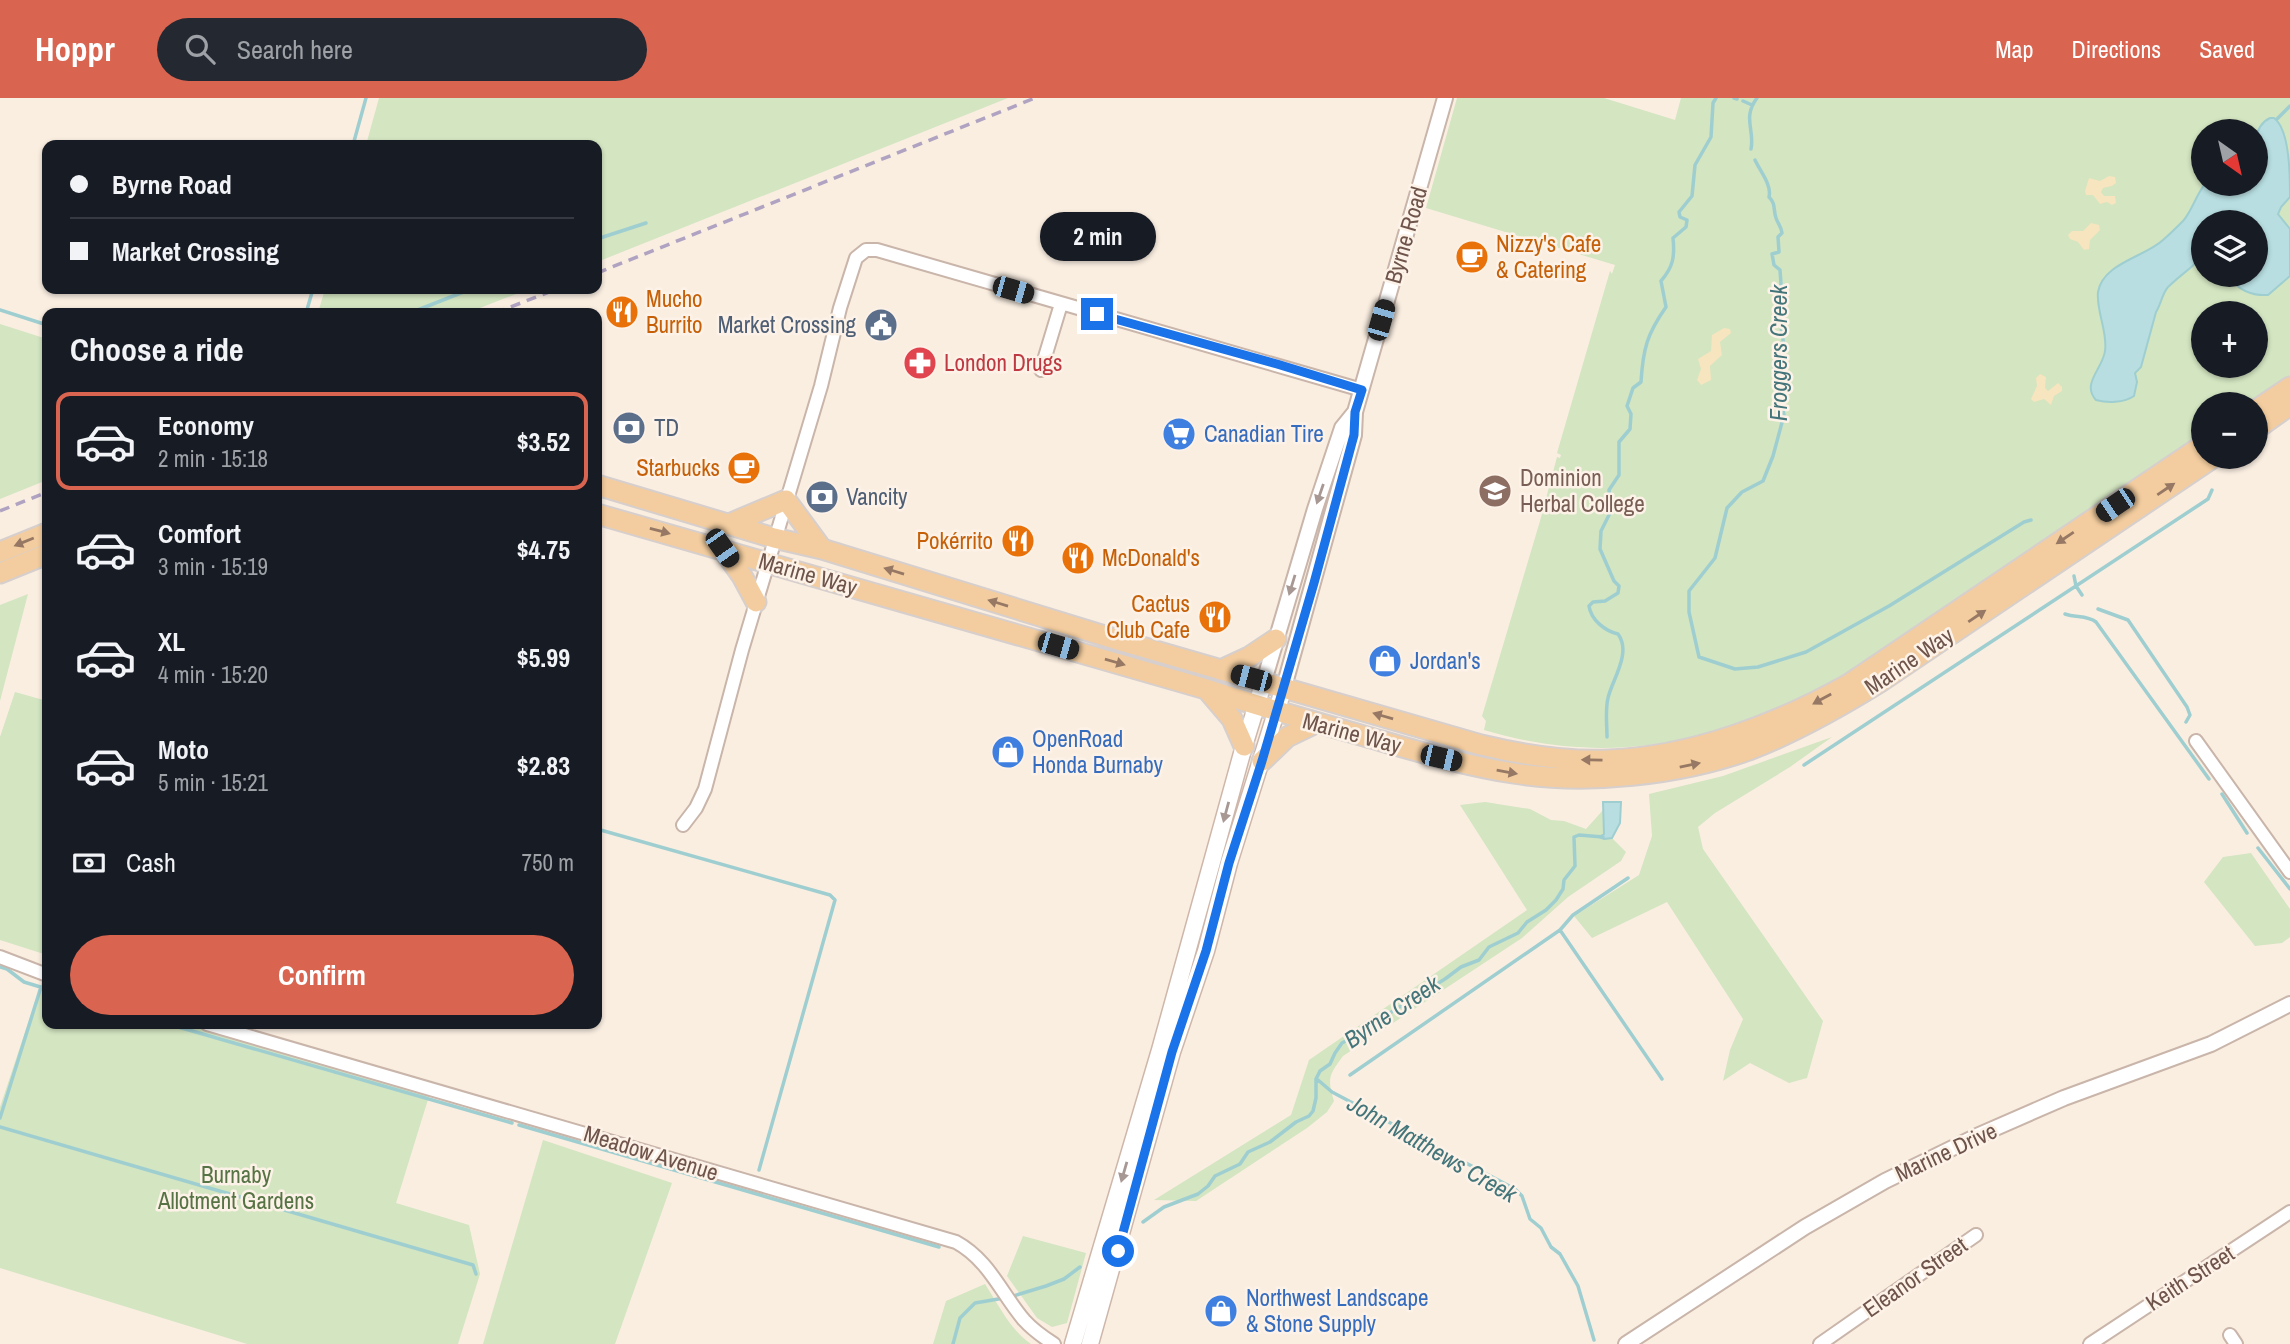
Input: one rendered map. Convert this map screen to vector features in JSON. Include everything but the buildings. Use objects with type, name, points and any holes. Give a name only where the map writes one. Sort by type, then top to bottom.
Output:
[{"type":"main road","points":[[2268,402],[2290,387]]},
{"type":"main road","points":[[2268,421],[2290,405]]},
{"type":"main road","name":"Marine Way","points":[[602,486],[1481,745],[1521,755],[1611,760],[1702,744],[1779,720],[1849,684],[2191,453]]},
{"type":"main road","name":"Marine Way","points":[[602,514],[1441,758],[1515,773],[1556,776],[1623,775],[1711,761],[1748,750],[1830,713],[2196,469]]},
{"type":"main road","points":[[729,524],[786,500],[822,549]]},
{"type":"main road","points":[[0,552],[42,535]]},
{"type":"main road","points":[[722,548],[756,602]]},
{"type":"main road","points":[[0,573],[42,556]]},
{"type":"main road","points":[[1221,670],[1250,657],[1276,639]]},
{"type":"main road","name":"Byrne Road","points":[[1073,1344],[1264,681]]},
{"type":"main road","name":"Byrne Road","points":[[1090,1344],[1172,1052],[1206,951],[1229,863],[1284,687]]},
{"type":"main road","points":[[1206,689],[1227,711],[1244,746]]},
{"type":"main road","points":[[1262,761],[1287,737],[1316,723]]},
{"type":"street","name":"Byrne Road","points":[[1284,687],[1354,435],[1355,412],[1445,98]]},
{"type":"street","points":[[683,825],[696,808],[705,789],[774,538],[821,386],[840,308],[856,258],[866,250],[877,250],[1362,390]]},
{"type":"street","points":[[1041,370],[1061,304]]},
{"type":"street","name":"Byrne Road","points":[[1264,681],[1342,428],[1355,412]]},
{"type":"street","points":[[2196,741],[2290,872]]},
{"type":"street","points":[[0,957],[42,973]]},
{"type":"street","name":"Marine Drive","points":[[1626,1344],[1805,1227],[1885,1181],[2064,1098],[2211,1044],[2290,1004]]},
{"type":"street","name":"Meadow Avenue","points":[[224,1029],[957,1242],[976,1254],[1034,1331],[1054,1344]]},
{"type":"street","name":"Keith Street","points":[[2090,1344],[2290,1212]]},
{"type":"street","name":"Eleanor Street","points":[[1819,1344],[1976,1235]]},
{"type":"green space","points":[[379,98],[1008,98],[602,260],[602,140],[367,140]]},
{"type":"green space","points":[[1457,98],[1604,98],[1675,120],[1681,98],[2290,98],[2290,376],[2267,392],[2191,392],[2191,443],[1851,670],[1808,694],[1764,715],[1674,741],[1628,747],[1581,747],[1533,742],[1484,730],[1486,721],[1482,716],[1557,457],[1560,458],[1561,455],[1557,453],[1610,271],[1612,274],[1615,265],[1426,208]]},
{"type":"green space","points":[[324,294],[516,294],[480,308],[319,308]]},
{"type":"green space","points":[[0,324],[42,337],[42,482],[0,499]]},
{"type":"green space","points":[[28,594],[0,701],[0,605]]},
{"type":"green space","points":[[15,692],[42,700],[42,953],[0,940],[0,737]]},
{"type":"green space","points":[[1832,737],[1790,767],[1715,813],[1698,827],[1703,849],[1823,1021],[1807,1078],[1789,1083],[1750,1063],[1723,1081],[1730,1050],[1743,1019],[1667,902],[1592,938],[1574,916],[1639,875],[1652,836],[1649,794],[1723,776]]},
{"type":"green space","points":[[1485,802],[1530,809],[1551,820],[1564,821],[1586,829],[1604,809],[1604,839],[1612,838],[1626,852],[1621,861],[1568,897],[1522,938],[1343,1056],[1331,1077],[1330,1087],[1334,1101],[1327,1112],[1307,1128],[1196,1201],[1154,1200],[1291,1115],[1309,1060],[1527,910],[1460,805]]},
{"type":"green space","points":[[2251,853],[2290,909],[2290,937],[2282,943],[2255,946],[2204,882],[2223,857]]},
{"type":"green space","name":"Burnaby Allotment Gardens","points":[[42,981],[42,1029],[207,1029],[430,1093],[396,1203],[469,1225],[480,1274],[458,1344],[247,1344],[0,1268],[0,1107]]},
{"type":"green space","points":[[543,1140],[672,1183],[615,1344],[483,1344]]},
{"type":"green space","points":[[1023,1236],[1086,1253],[1067,1323],[1052,1327],[1037,1318],[1007,1276]]},
{"type":"green space","points":[[985,1284],[1011,1325],[1031,1344],[933,1344],[946,1301]]},
{"type":"sand","points":[[2109,176],[2115,177],[2116,183],[2103,188],[2101,192],[2104,196],[2115,196],[2116,203],[2100,204],[2093,195],[2086,195],[2089,178],[2100,181]]},
{"type":"sand","points":[[2091,223],[2099,225],[2100,230],[2090,240],[2089,249],[2084,250],[2068,235],[2072,231],[2083,231]]},
{"type":"sand","points":[[1724,328],[1730,329],[1731,333],[1720,342],[1722,355],[1710,366],[1711,380],[1701,385],[1697,380],[1701,369],[1698,359],[1711,351],[1712,335]]},
{"type":"sand","points":[[2040,374],[2046,377],[2045,388],[2048,391],[2058,383],[2062,387],[2062,391],[2054,396],[2051,405],[2044,399],[2034,402],[2031,399],[2037,386],[2036,378]]},
{"type":"water","points":[[2274,118],[2279,124],[2288,154],[2290,197],[2278,214],[2290,229],[2290,276],[2268,295],[2251,293],[2239,287],[2268,287],[2268,210],[2191,210],[2191,268],[2164,293],[2141,367],[2135,373],[2137,382],[2134,396],[2115,402],[2096,400],[2092,394],[2092,382],[2105,351],[2098,299],[2101,282],[2116,267],[2155,246],[2171,233],[2186,217],[2197,196],[2268,196],[2268,119]]},
{"type":"water","points":[[1603,802],[1621,802],[1620,823],[1612,838],[1599,837],[1604,834]]},
{"type":"waterway","points":[[354,140],[366,98]]},
{"type":"waterway","name":"Byrne Creek","points":[[1607,737],[1607,703],[1623,649],[1618,634],[1599,624],[1589,606],[1618,593],[1619,586],[1614,581],[1600,549],[1601,531],[1611,511],[1609,490],[1619,475],[1619,442],[1630,429],[1631,414],[1627,406],[1633,388],[1641,382],[1650,334],[1666,307],[1661,281],[1672,261],[1673,238],[1686,227],[1687,220],[1680,217],[1679,212],[1692,196],[1695,165],[1711,137],[1713,103],[1716,98]]},
{"type":"waterway","name":"Froggers Creek","points":[[1751,149],[1750,112],[1757,98]]},
{"type":"waterway","name":"Froggers Creek","points":[[1743,101],[1752,105]]},
{"type":"waterway","points":[[2277,119],[2290,106]]},
{"type":"waterway","name":"Froggers Creek","points":[[1755,160],[1767,183],[1769,197],[1782,233],[1778,237],[1779,252],[1772,254],[1774,265],[1780,270],[1781,284],[1777,302],[1784,346],[1775,357],[1774,368],[1783,384],[1781,401],[1784,415],[1763,481],[1742,492],[1727,508],[1715,558],[1689,591],[1689,612],[1699,657],[1735,669],[1758,667],[1806,652],[1889,606],[2031,520]]},
{"type":"waterway","points":[[602,237],[646,223]]},
{"type":"waterway","points":[[307,308],[312,294]]},
{"type":"waterway","points":[[423,308],[458,294]]},
{"type":"waterway","points":[[0,310],[42,323]]},
{"type":"waterway","points":[[1804,765],[2208,499],[2212,490]]},
{"type":"waterway","name":"Froggers Creek","points":[[2074,576],[2082,595]]},
{"type":"waterway","points":[[2098,609],[2128,620],[2187,707],[2190,715],[2186,722]]},
{"type":"waterway","points":[[2065,614],[2089,618],[2096,622],[2209,779]]},
{"type":"waterway","points":[[2222,794],[2247,833]]},
{"type":"waterway","points":[[602,830],[830,895],[835,900],[759,1170]]},
{"type":"waterway","name":"Byrne Creek","points":[[1143,1222],[1164,1207],[1198,1194],[1215,1176],[1240,1164],[1248,1152],[1270,1142],[1296,1122],[1309,1116],[1316,1098],[1316,1079],[1320,1071],[1330,1064],[1342,1043],[1370,1028],[1461,967],[1479,960],[1489,947],[1518,933],[1527,922],[1546,910],[1563,889],[1564,880],[1575,866],[1574,837],[1603,837]]},
{"type":"waterway","points":[[2258,848],[2290,889]]},
{"type":"waterway","points":[[1350,1075],[1560,930],[1573,915],[1628,878]]},
{"type":"waterway","points":[[1560,930],[1662,1079]]},
{"type":"waterway","points":[[0,967],[24,982],[42,987]]},
{"type":"waterway","points":[[0,1118],[41,987]]},
{"type":"waterway","points":[[185,1029],[512,1123]]},
{"type":"waterway","name":"John Matthews Creek","points":[[1318,1080],[1332,1092],[1515,1189],[1522,1196],[1530,1219],[1541,1228],[1551,1247],[1560,1254],[1578,1286],[1594,1340]]},
{"type":"waterway","points":[[519,1125],[939,1247]]},
{"type":"waterway","points":[[0,1127],[473,1265],[476,1274]]},
{"type":"waterway","name":"Byrne Creek","points":[[953,1344],[960,1318],[975,1303],[1010,1297],[1046,1286],[1064,1279],[1080,1267]]},
{"type":"railway","points":[[602,271],[1035,98]]},
{"type":"railway","points":[[508,308],[544,294]]},
{"type":"railway","points":[[0,511],[42,494]]},
{"type":"place","name":"Nizzy's Cafe & Catering","points":[[1472,257]]},
{"type":"place","name":"Mucho Burrito","points":[[622,312]]},
{"type":"place","name":"Market Crossing","points":[[881,325]]},
{"type":"place","name":"London Drugs","points":[[920,363]]},
{"type":"place","name":"TD","points":[[629,428]]},
{"type":"place","name":"Canadian Tire","points":[[1179,434]]},
{"type":"place","name":"Starbucks","points":[[744,468]]},
{"type":"place","name":"Dominion Herbal College","points":[[1495,491]]},
{"type":"place","name":"Vancity","points":[[822,497]]},
{"type":"place","name":"Pokérrito","points":[[1018,541]]},
{"type":"place","name":"McDonald's","points":[[1078,558]]},
{"type":"place","name":"Cactus Club Cafe","points":[[1215,617]]},
{"type":"place","name":"Jordan's","points":[[1385,661]]},
{"type":"place","name":"OpenRoad Honda Burnaby","points":[[1008,752]]},
{"type":"place","name":"Northwest Landscape & Stone Supply","points":[[1221,1311]]},
{"type":"route","points":[[1097,314],[1362,390],[1355,412],[1354,435],[1314,583],[1229,863],[1206,951],[1172,1052],[1118,1251]]}]
